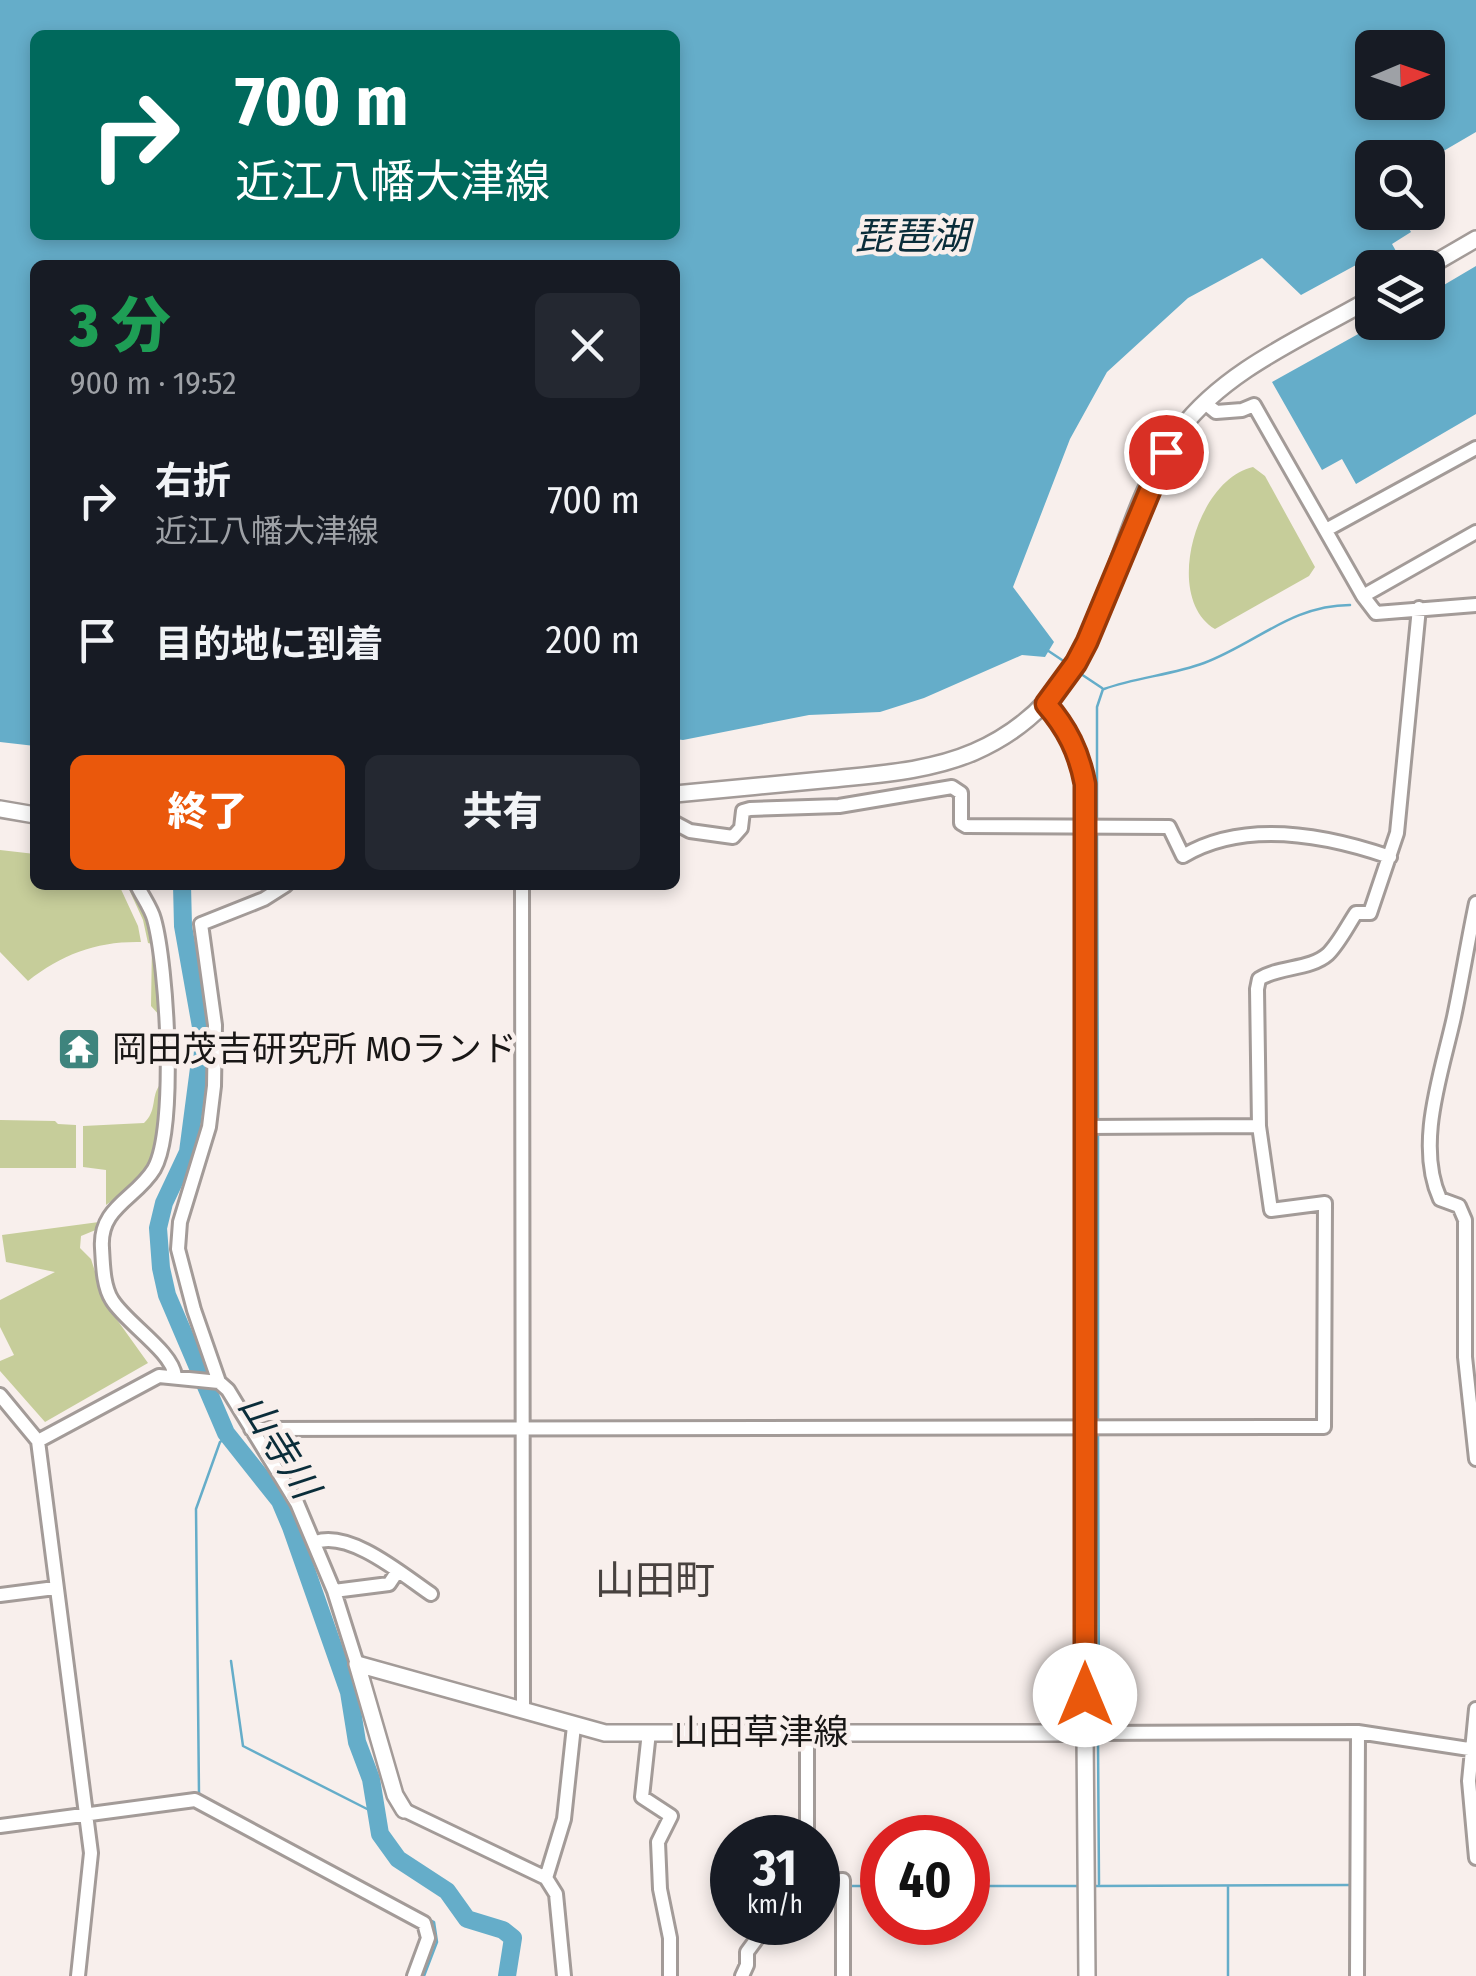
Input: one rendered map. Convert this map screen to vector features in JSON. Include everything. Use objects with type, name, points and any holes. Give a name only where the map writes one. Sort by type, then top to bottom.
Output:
[{"type":"main road","points":[[1445,257],[1476,239]]},
{"type":"main road","points":[[680,794],[849,778],[941,763],[990,744],[1046,704],[1072,668],[1098,617],[1158,466],[1176,435],[1204,403],[1240,374],[1355,308]]},
{"type":"main road","points":[[0,809],[30,813]]},
{"type":"main road","points":[[357,1664],[395,1796],[404,1810]]},
{"type":"main road","name":"山田草津線","points":[[357,1664],[605,1732],[1085,1733]]},
{"type":"main road","points":[[1085,1733],[1087,1976]]},
{"type":"street","points":[[1204,403],[1216,412],[1254,405],[1376,613],[1476,606]]},
{"type":"street","points":[[1326,530],[1475,451]]},
{"type":"street","points":[[1363,596],[1476,532]]},
{"type":"street","points":[[250,1429],[1324,1427],[1325,1204],[1271,1210],[1259,1126],[1259,978],[1327,956],[1356,912],[1370,914],[1397,832],[1419,608]]},
{"type":"street","points":[[1046,704],[1060,721],[1078,756],[1094,825],[1095,1428],[1085,1733],[1358,1732],[1473,1750]]},
{"type":"street","points":[[680,826],[690,831],[733,837],[741,828],[743,812],[750,808],[839,806],[952,787],[960,793],[961,823],[966,826],[1169,827],[1184,856],[1217,839],[1320,836],[1390,857]]},
{"type":"street","points":[[140,890],[154,918],[168,1023],[169,1066],[161,1151],[153,1171],[104,1223],[101,1244],[112,1300],[170,1362],[175,1376]]},
{"type":"street","points":[[216,1381],[178,1249],[180,1222],[210,1127],[214,1086],[215,1025],[201,924],[278,890]]},
{"type":"street","points":[[522,890],[523,1710]]},
{"type":"street","points":[[1476,902],[1432,1126],[1434,1186],[1440,1200],[1470,1208],[1464,1357],[1476,1459]]},
{"type":"street","points":[[1094,1127],[1259,1126]]},
{"type":"street","points":[[38,1440],[159,1376],[216,1381],[228,1390],[297,1503],[316,1542],[357,1664]]},
{"type":"street","points":[[0,1395],[38,1440],[91,1853],[78,1976]]},
{"type":"street","points":[[316,1542],[329,1538],[355,1546],[431,1594]]},
{"type":"street","points":[[334,1591],[389,1584],[397,1572]]},
{"type":"street","points":[[0,1595],[55,1588]]},
{"type":"street","points":[[1476,1709],[1470,1811],[1476,1858]]},
{"type":"street","points":[[546,1878],[564,1819],[574,1726]]},
{"type":"street","points":[[650,1732],[642,1797],[671,1816],[658,1842],[660,1889],[670,1938],[670,1976]]},
{"type":"street","points":[[807,1732],[807,1815]]},
{"type":"street","points":[[1357,1976],[1358,1732]]},
{"type":"street","points":[[0,1826],[195,1800],[424,1923],[428,1938],[414,1976]]},
{"type":"street","points":[[404,1810],[546,1878],[556,1894],[564,1976]]},
{"type":"street","points":[[840,1880],[843,1880],[843,1976]]},
{"type":"street","points":[[742,1976],[747,1965],[746,1952],[751,1945]]},
{"type":"green space","points":[[1253,467],[1265,476],[1315,567],[1309,576],[1215,629],[1199,613],[1191,592],[1193,540],[1216,493],[1233,476]]},
{"type":"green space","points":[[0,850],[30,853],[30,890],[121,890],[141,942],[81,951],[28,981],[0,952]]},
{"type":"green space","points":[[129,890],[134,890],[149,919],[158,971],[163,1047],[160,1121],[147,1170],[106,1205],[106,1170],[83,1167],[83,1126],[144,1123],[151,1114],[159,1086],[160,1016],[151,1006],[152,944],[148,943]]},
{"type":"green space","points":[[0,1120],[76,1125],[76,1168],[0,1168]]},
{"type":"green space","points":[[99,1222],[98,1229],[81,1236],[80,1248],[91,1259],[105,1303],[148,1363],[45,1422],[0,1371],[0,1361],[14,1355],[0,1327],[0,1300],[55,1272],[6,1262],[2,1235]]},
{"type":"water","name":"琵琶湖","points":[[0,0],[1476,0],[1476,132],[1445,150],[1445,140],[1355,140],[1355,230],[1411,232],[1392,244],[1395,250],[1355,250],[1355,266],[1301,295],[1262,258],[1188,298],[1107,372],[1070,439],[1013,587],[1054,642],[1045,657],[1022,655],[924,698],[880,712],[809,715],[680,740],[680,260],[30,260],[30,745],[0,742]]},
{"type":"water","points":[[1476,266],[1476,414],[1356,484],[1342,459],[1322,470],[1272,382],[1355,336],[1355,340],[1445,340],[1445,284]]},
{"type":"waterway","points":[[1104,689],[1204,663],[1292,618],[1350,605]]},
{"type":"waterway","points":[[1047,650],[1065,662]]},
{"type":"waterway","points":[[1075,670],[1102,688]]},
{"type":"waterway","points":[[1097,823],[1097,707],[1103,689]]},
{"type":"waterway","points":[[1097,831],[1098,1123]]},
{"type":"waterway","name":"山寺川","points":[[182,890],[183,926],[201,1027],[201,1053],[188,1152],[164,1203],[158,1228],[167,1295],[226,1433],[280,1501],[291,1527],[349,1692],[380,1834],[398,1859],[447,1891],[467,1919],[503,1930],[513,1938],[507,1976]]},
{"type":"waterway","points":[[1098,1131],[1098,1423]]},
{"type":"waterway","points":[[1098,1431],[1099,1715]]},
{"type":"waterway","points":[[204,1798],[199,1794],[196,1509],[220,1442],[229,1436]]},
{"type":"waterway","points":[[231,1661],[243,1746],[375,1813]]},
{"type":"waterway","points":[[1098,1742],[1099,1884]]},
{"type":"waterway","points":[[282,1840],[376,1890]]},
{"type":"waterway","points":[[1096,1886],[1350,1885]]},
{"type":"waterway","points":[[849,1886],[860,1886]]},
{"type":"waterway","points":[[990,1886],[1079,1886]]},
{"type":"waterway","points":[[1228,1887],[1228,1976]]},
{"type":"waterway","points":[[424,1976],[437,1942],[434,1922],[426,1918]]},
{"type":"place","name":"岡田茂吉研究所 MOランド","points":[[79,1049]]},
{"type":"district","name":"山田町","points":[[655,1581]]},
{"type":"route","points":[[1085,1695],[1085,784],[1068,732],[1046,704],[1087,642],[1166,452]]}]
